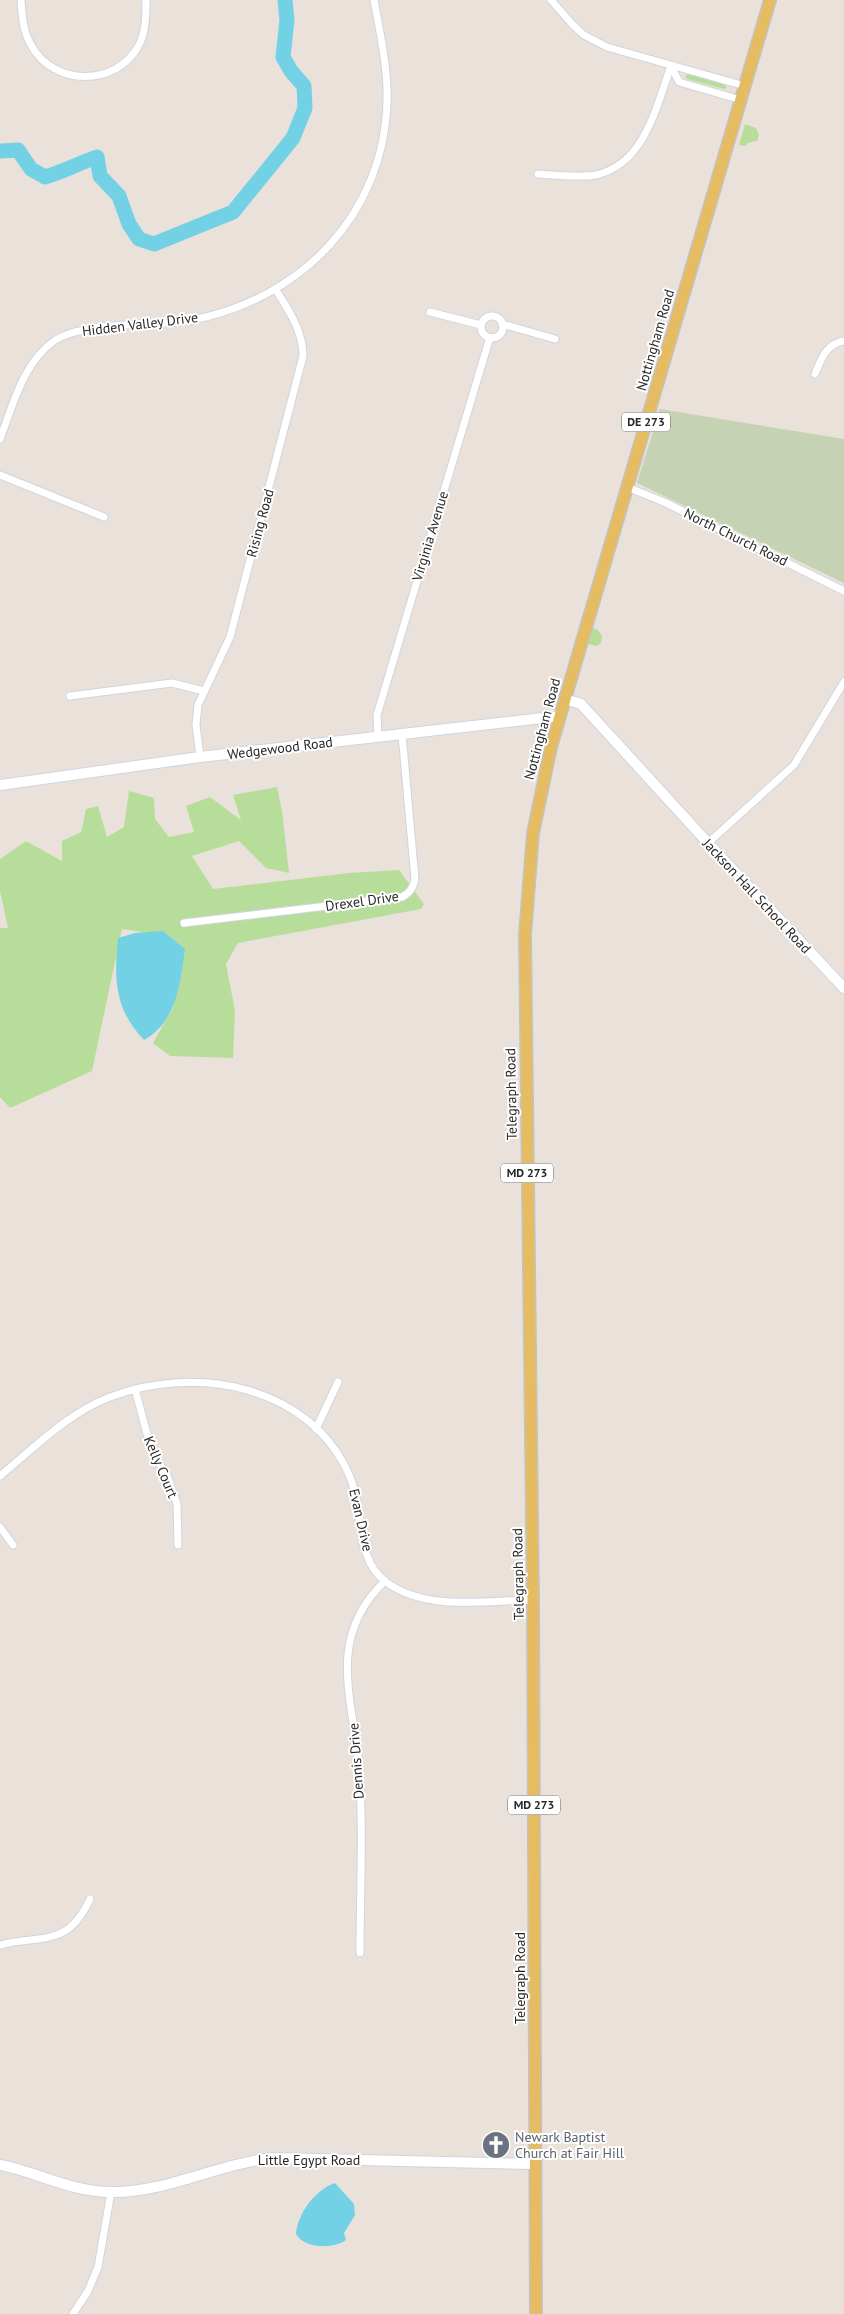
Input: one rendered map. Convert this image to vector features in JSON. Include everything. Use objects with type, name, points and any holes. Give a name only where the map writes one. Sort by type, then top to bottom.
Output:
[{"type":"main road","name":"Nottingham Road","points":[[533,833],[544,772],[770,0]]},
{"type":"main road","name":"Telegraph Road","points":[[533,833],[526,909],[524,994],[533,1600],[536,2314]]},
{"type":"street","points":[[21,0],[27,36],[37,54],[58,71],[84,77],[114,70],[131,56],[142,36],[146,0]]},
{"type":"street","name":"Hidden Valley Drive","points":[[0,439],[23,380],[33,362],[43,350],[56,340],[87,330],[173,323],[209,316],[276,290],[300,274],[334,241],[359,206],[377,165],[386,122],[388,100],[386,72],[374,0]]},
{"type":"street","points":[[551,0],[573,25],[596,42],[617,51],[745,86]]},
{"type":"street","points":[[671,66],[679,82],[741,100]]},
{"type":"street","points":[[538,174],[595,175],[622,164],[634,152],[644,136],[671,66]]},
{"type":"street","name":"Rising Road","points":[[200,757],[196,715],[204,691],[230,638],[302,368],[303,347],[301,335],[276,290]]},
{"type":"street","points":[[430,312],[481,325]]},
{"type":"street","points":[[490,337],[484,334],[481,325],[484,319],[491,316],[498,318],[502,324],[555,339]]},
{"type":"street","name":"Virginia Avenue","points":[[378,737],[377,715],[490,337],[500,334],[502,324]]},
{"type":"street","points":[[815,374],[824,352],[837,342],[844,341]]},
{"type":"street","points":[[0,475],[104,517]]},
{"type":"street","name":"North Church Road","points":[[627,487],[676,507],[844,590]]},
{"type":"street","points":[[708,843],[794,765],[844,682]]},
{"type":"street","points":[[70,696],[172,683],[204,691]]},
{"type":"street","name":"Jackson Hall School Road","points":[[565,699],[581,704],[844,988]]},
{"type":"street","name":"Wedgewood Road","points":[[0,785],[200,757],[560,716]]},
{"type":"street","name":"Drexel Drive","points":[[184,923],[402,897],[408,894],[413,888],[415,879],[402,734]]},
{"type":"street","name":"Evan Drive","points":[[0,1476],[82,1411],[110,1397],[135,1390],[186,1382],[227,1384],[247,1389],[278,1402],[316,1429],[330,1444],[350,1477],[355,1494],[362,1538],[374,1568],[385,1581],[401,1591],[434,1600],[533,1600]]},
{"type":"street","points":[[316,1429],[338,1382]]},
{"type":"street","name":"Kelly Court","points":[[135,1390],[152,1449],[175,1498],[179,1521],[178,1545]]},
{"type":"street","points":[[0,1527],[13,1545]]},
{"type":"street","name":"Dennis Drive","points":[[360,1953],[358,1756],[348,1686],[348,1654],[360,1611],[370,1595],[385,1581]]},
{"type":"street","points":[[0,1945],[66,1932],[82,1917],[90,1899]]},
{"type":"street","name":"Little Egypt Road","points":[[0,2165],[85,2189],[110,2192],[142,2189],[242,2163],[274,2158],[535,2164]]},
{"type":"street","points":[[73,2314],[88,2291],[98,2267],[110,2192]]},
{"type":"green space","points":[[689,74],[725,85],[727,88],[724,89],[687,79],[685,76]]},
{"type":"green space","points":[[745,124],[756,128],[759,135],[757,141],[747,143],[746,146],[739,145]]},
{"type":"green space","points":[[660,409],[844,439],[844,583],[637,483]]},
{"type":"green space","points":[[593,628],[598,630],[602,636],[601,643],[597,646],[588,644]]},
{"type":"green space","points":[[277,787],[282,811],[289,873],[266,868],[239,841],[192,856],[213,889],[349,873],[399,870],[424,904],[421,909],[238,943],[226,964],[235,1011],[233,1058],[170,1056],[153,1043],[173,1008],[168,936],[122,929],[92,1071],[10,1108],[0,1097],[0,928],[8,928],[0,891],[0,859],[26,841],[62,861],[62,841],[81,832],[86,809],[98,806],[107,837],[124,827],[129,791],[154,798],[155,819],[169,837],[194,832],[186,806],[210,797],[241,820],[233,795]]},
{"type":"water","points":[[163,931],[185,949],[179,988],[170,1013],[164,1023],[144,1040],[127,1016],[118,993],[116,967],[118,938],[135,933]]},
{"type":"water","points":[[335,2183],[354,2204],[355,2215],[344,2233],[346,2240],[327,2246],[306,2243],[296,2234],[300,2218],[314,2197]]},
{"type":"waterway","points":[[0,151],[18,150],[31,169],[45,177],[97,157],[100,176],[119,196],[129,224],[139,239],[154,244],[233,212],[293,138],[305,108],[304,86],[291,71],[283,57],[287,20],[285,0]]},
{"type":"place","name":"Newark Baptist Church at Fair Hill","points":[[496,2145]]}]
